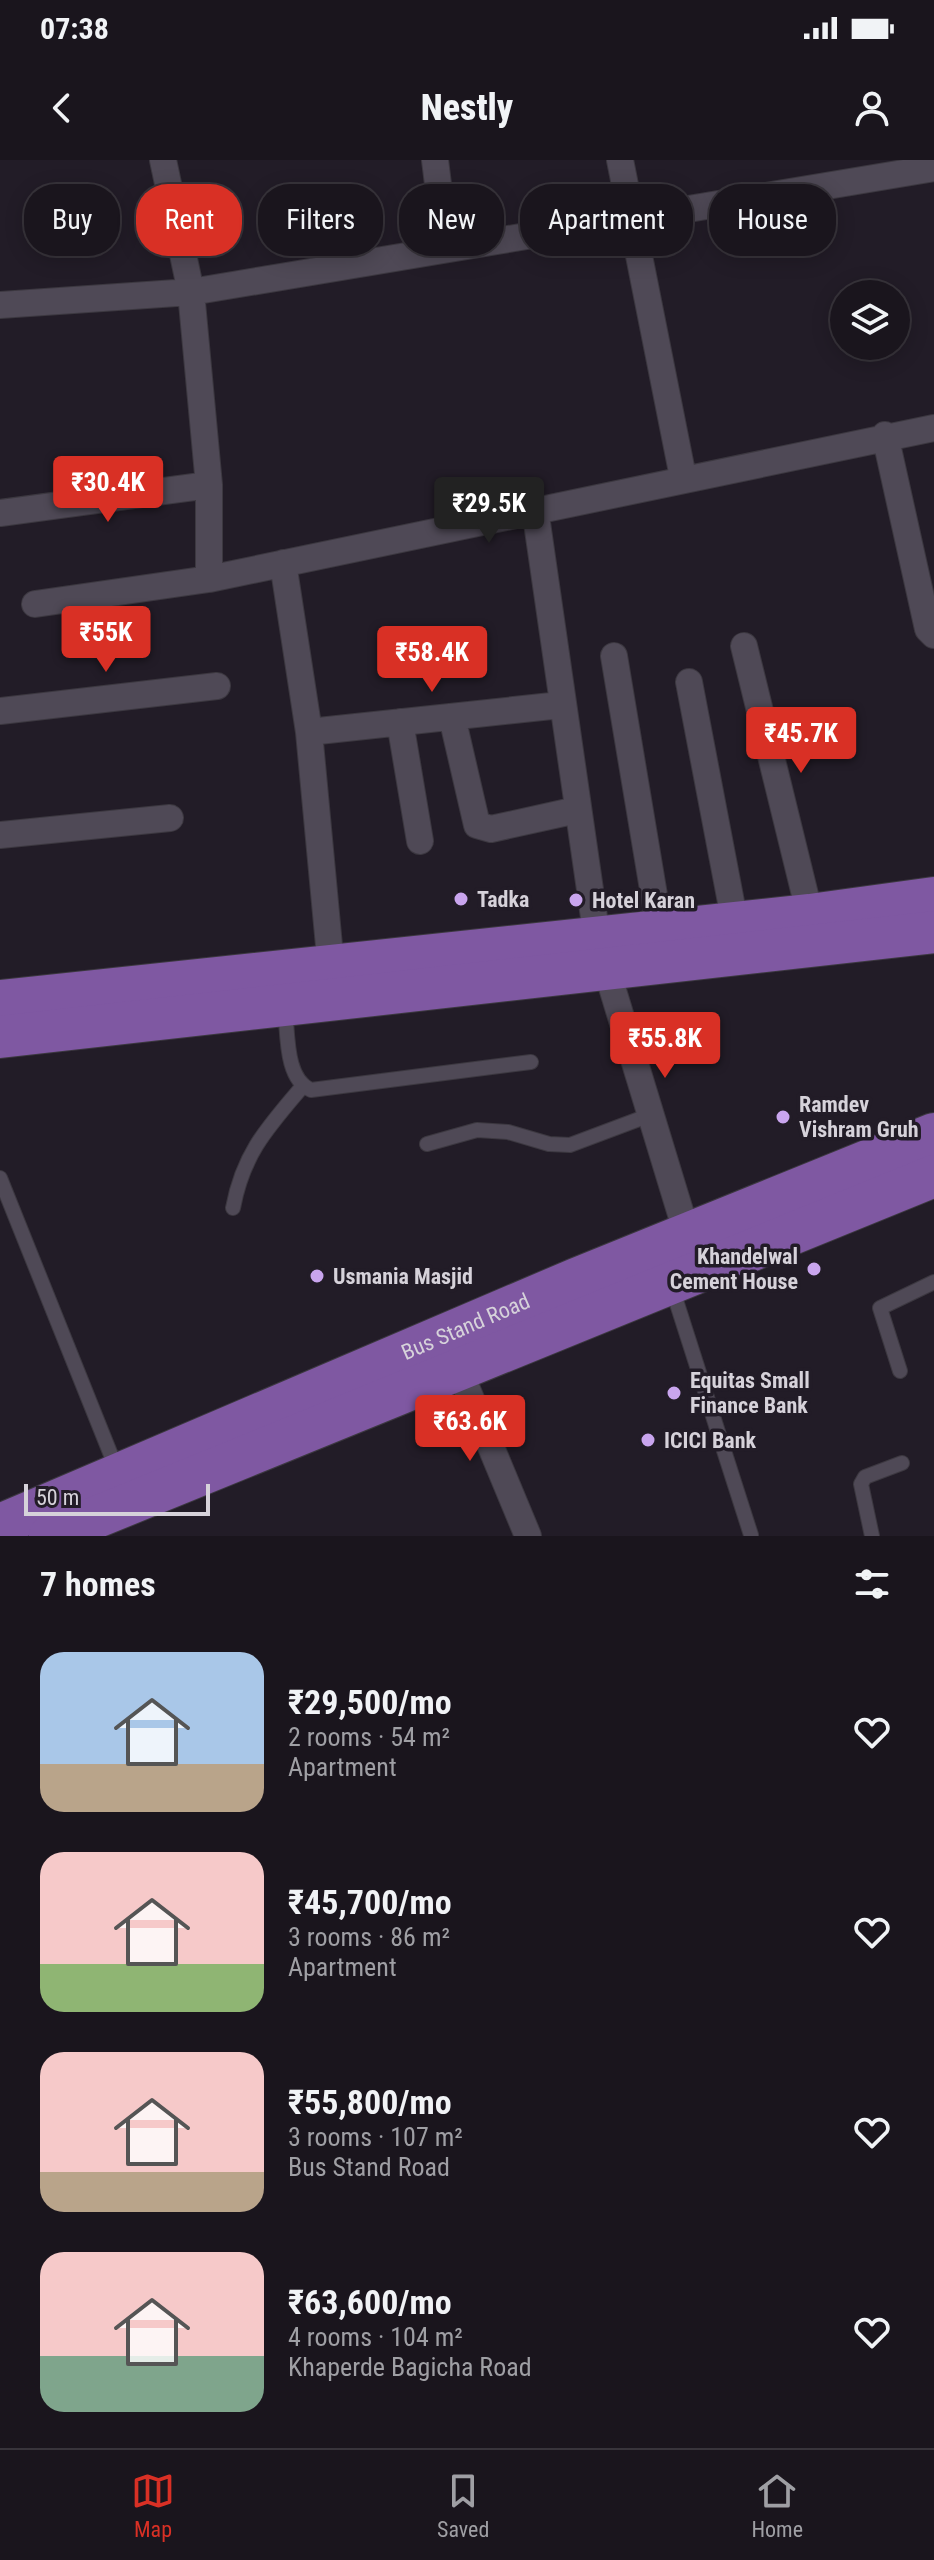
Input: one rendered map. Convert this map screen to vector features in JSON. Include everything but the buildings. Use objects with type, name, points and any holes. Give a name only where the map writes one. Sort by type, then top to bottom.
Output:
[{"type":"main road","points":[[0,1037],[284,1005],[601,954],[660,931],[934,898]]},
{"type":"main road","points":[[0,1001],[331,967],[601,954],[934,932]]},
{"type":"main road","name":"Bus Stand Road","points":[[50,1536],[452,1353],[687,1234],[934,1134]]},
{"type":"main road","name":"Bus Stand Road","points":[[0,1525],[119,1474],[452,1353],[671,1284],[932,1184]]},
{"type":"street","points":[[163,160],[191,292],[209,485],[209,579]]},
{"type":"street","points":[[435,160],[438,184]]},
{"type":"street","points":[[620,160],[624,184]]},
{"type":"street","points":[[693,208],[934,168]]},
{"type":"street","points":[[0,305],[191,292],[404,256]]},
{"type":"street","points":[[637,256],[683,477]]},
{"type":"street","points":[[35,604],[209,579],[683,477],[885,435],[934,428]]},
{"type":"street","points":[[885,435],[928,629],[934,635]]},
{"type":"street","points":[[0,513],[209,485]]},
{"type":"street","points":[[535,509],[561,705],[601,954],[687,1234]]},
{"type":"street","points":[[283,563],[309,732],[331,967]]},
{"type":"street","points":[[744,646],[810,915]]},
{"type":"street","points":[[614,656],[660,931]]},
{"type":"street","points":[[689,682],[735,923]]},
{"type":"street","points":[[0,711],[217,686]]},
{"type":"street","points":[[309,732],[561,705]]},
{"type":"street","points":[[452,717],[477,825],[491,829],[577,810]]},
{"type":"street","points":[[400,722],[420,841]]},
{"type":"street","points":[[0,835],[170,818]]},
{"type":"street","points":[[452,1353],[528,1536]]},
{"type":"lane","points":[[284,1005],[294,1074],[302,1087],[311,1090],[531,1062]]},
{"type":"lane","points":[[233,1208],[239,1174],[250,1152],[302,1087]]},
{"type":"lane","points":[[427,1144],[477,1130],[508,1132],[549,1144],[570,1145],[650,1115]]},
{"type":"lane","points":[[0,1178],[119,1474]]},
{"type":"lane","points":[[900,1371],[880,1308],[934,1282]]},
{"type":"lane","points":[[671,1284],[751,1535]]},
{"type":"lane","points":[[872,1536],[861,1484],[865,1477],[902,1463]]},
{"type":"place","name":"Tadka","points":[[461,899]]},
{"type":"place","name":"Hotel Karan","points":[[576,900]]},
{"type":"place","name":"Ramdev Vishram Gruh","points":[[783,1117]]},
{"type":"place","name":"Khandelwal Cement House","points":[[814,1269]]},
{"type":"place","name":"Usmania Masjid","points":[[317,1276]]},
{"type":"place","name":"Equitas Small Finance Bank","points":[[674,1393]]},
{"type":"place","name":"ICICI Bank","points":[[648,1440]]}]
